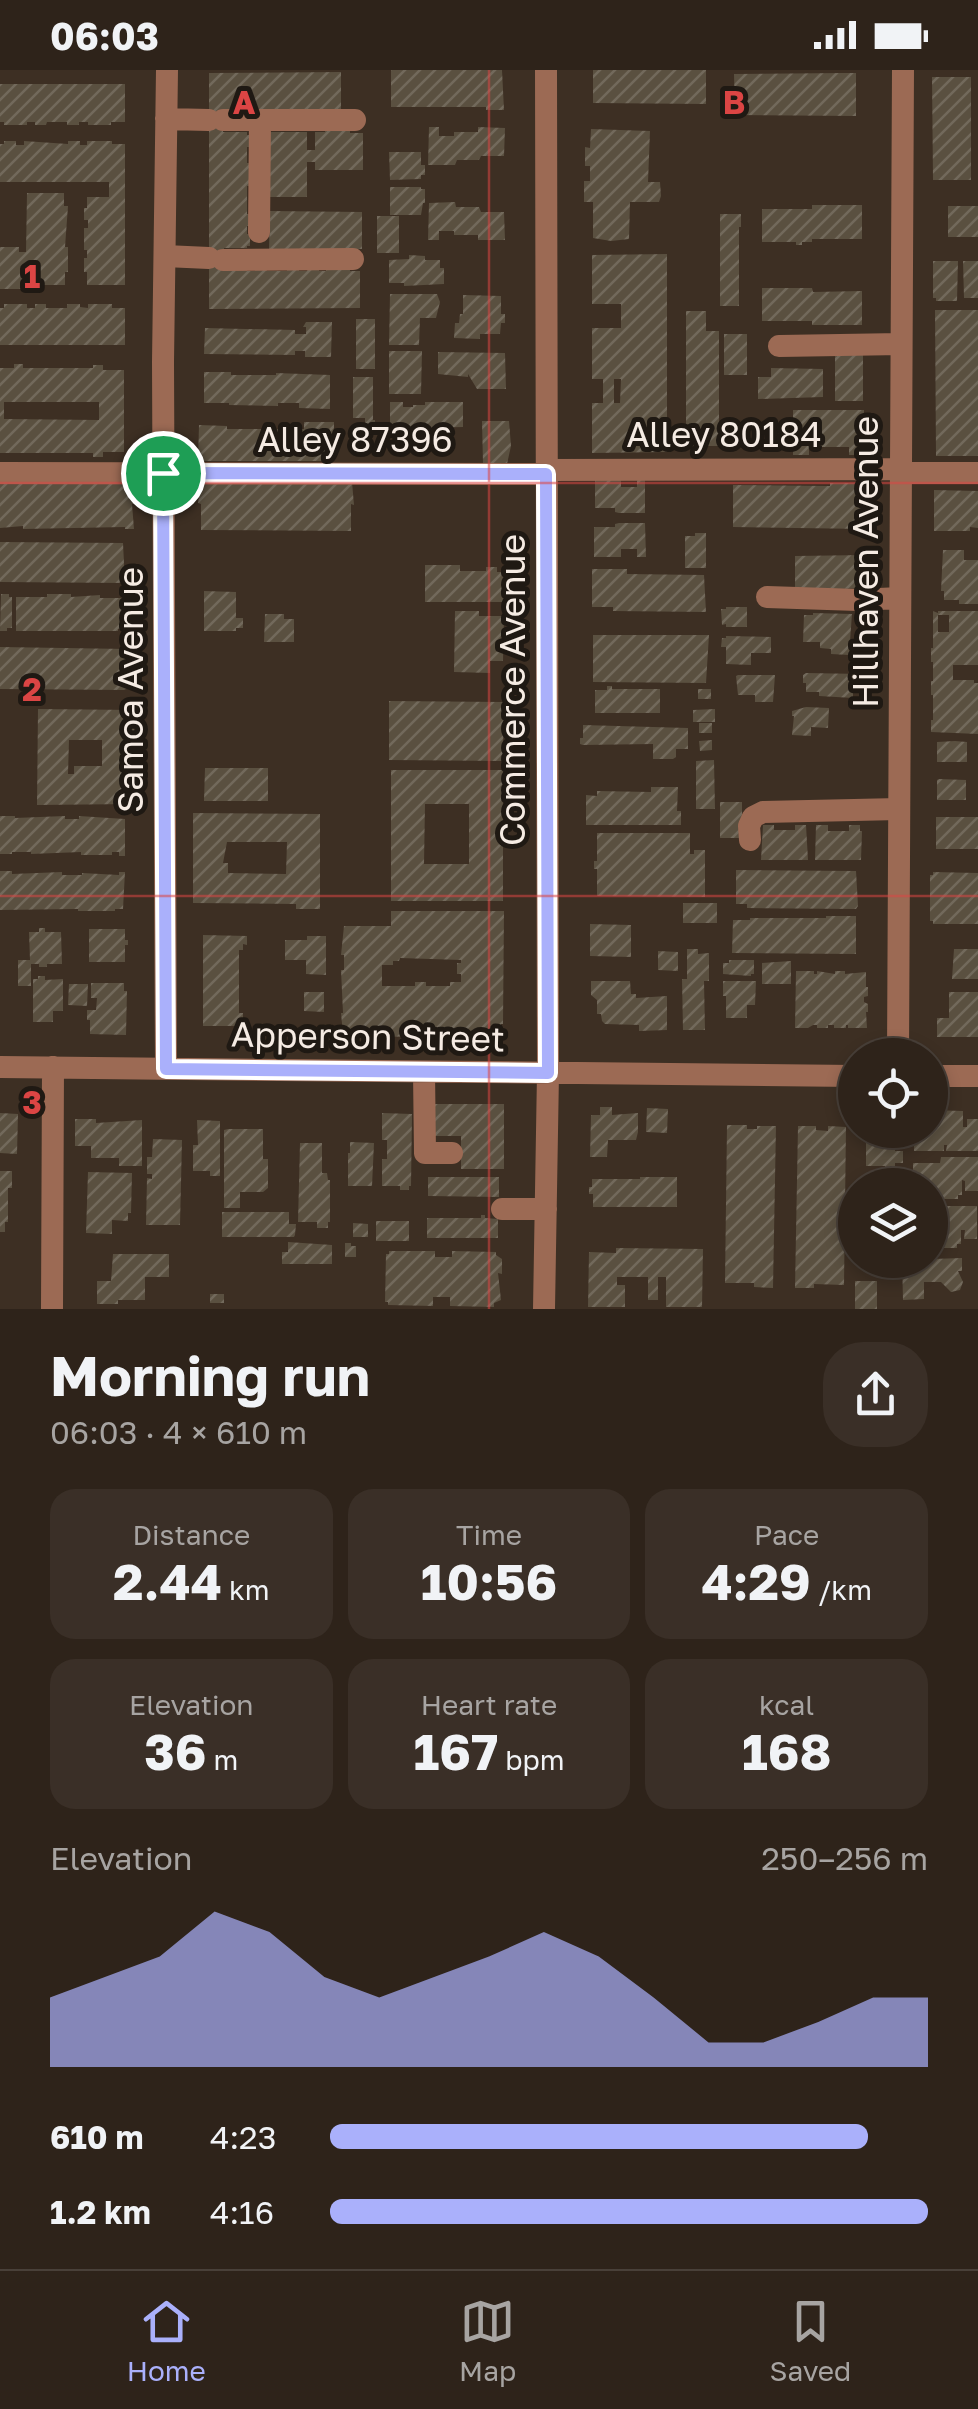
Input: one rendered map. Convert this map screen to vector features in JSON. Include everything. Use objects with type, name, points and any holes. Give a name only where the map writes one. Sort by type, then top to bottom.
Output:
[{"type":"street","name":"Samoa Avenue","points":[[166,70],[166,1069]]},
{"type":"street","name":"Commerce Avenue","points":[[544,1309],[548,1073],[546,70]]},
{"type":"street","name":"Hillhaven Avenue","points":[[898,1038],[903,70]]},
{"type":"street","points":[[166,119],[354,120]]},
{"type":"street","points":[[259,232],[260,120]]},
{"type":"street","points":[[165,256],[353,259]]},
{"type":"street","points":[[779,346],[902,344]]},
{"type":"street","name":"Alley 87396","points":[[0,472],[546,472]]},
{"type":"street","name":"Alley 80184","points":[[546,472],[978,473]]},
{"type":"street","points":[[767,597],[900,598]]},
{"type":"street","points":[[750,840],[749,826],[753,817],[762,812],[899,808]]},
{"type":"street","name":"Apperson Street","points":[[0,1067],[838,1076]]},
{"type":"street","points":[[52,1309],[53,1067]]},
{"type":"street","points":[[424,1072],[424,1153],[452,1153]]},
{"type":"street","points":[[948,1076],[978,1076]]},
{"type":"street","points":[[502,1209],[546,1209]]},
{"type":"building","points":[[391,70],[502,70],[504,110],[391,107]]},
{"type":"building","points":[[593,70],[706,70],[706,104],[593,103]]},
{"type":"building","points":[[341,72],[341,110],[223,114],[223,132],[250,135],[247,214],[251,214],[251,226],[247,226],[250,246],[224,248],[224,267],[247,267],[247,271],[255,271],[255,267],[267,267],[267,271],[307,271],[319,267],[319,271],[360,271],[360,308],[209,309],[209,73]]},
{"type":"building","points":[[856,73],[856,116],[735,115],[734,74]]},
{"type":"building","points":[[932,77],[971,77],[971,180],[933,180]]},
{"type":"building","points":[[0,84],[125,84],[125,122],[4,125],[0,122]]},
{"type":"building","points":[[429,127],[439,127],[439,136],[478,132],[478,127],[505,128],[504,156],[457,160],[455,165],[428,165]]},
{"type":"building","points":[[591,129],[650,131],[648,182],[660,182],[661,196],[659,202],[630,202],[629,239],[593,238],[593,202],[584,202],[584,181],[590,181],[585,147],[590,148]]},
{"type":"building","points":[[270,132],[307,132],[307,150],[315,150],[315,132],[363,133],[363,170],[315,170],[315,162],[307,162],[307,197],[270,197]]},
{"type":"building","points":[[16,141],[16,145],[24,145],[24,141],[125,144],[125,285],[87,285],[84,272],[87,197],[109,197],[109,182],[0,182],[0,144]]},
{"type":"building","points":[[389,152],[421,152],[425,175],[421,179],[390,180]]},
{"type":"building","points":[[390,187],[425,189],[421,215],[390,215]]},
{"type":"building","points":[[27,193],[64,193],[64,206],[68,206],[65,285],[26,285],[27,266],[22,266],[22,289],[0,289],[0,247],[19,247],[19,252],[26,252]]},
{"type":"building","points":[[455,202],[456,207],[504,212],[505,240],[478,240],[478,235],[439,231],[439,240],[428,240],[429,203]]},
{"type":"building","points":[[812,205],[862,205],[862,239],[812,239],[802,245],[762,242],[762,209],[812,209]]},
{"type":"building","points":[[948,206],[978,206],[978,237],[948,237]]},
{"type":"building","points":[[270,211],[362,212],[362,249],[269,249]]},
{"type":"building","points":[[720,214],[741,214],[739,306],[720,306]]},
{"type":"building","points":[[377,216],[399,216],[399,253],[377,253]]},
{"type":"building","points":[[667,254],[667,452],[592,453],[592,403],[603,403],[603,379],[592,379],[592,328],[621,328],[621,304],[592,304],[592,255]],"holes":[[[614,379],[621,379],[620,403],[614,403]]]},
{"type":"building","points":[[409,255],[440,260],[444,284],[389,283],[389,260],[409,259]]},
{"type":"building","points":[[933,261],[958,261],[957,301],[933,298]]},
{"type":"building","points":[[963,261],[978,261],[978,298],[964,298]]},
{"type":"building","points":[[762,288],[862,291],[862,325],[762,321]]},
{"type":"building","points":[[390,294],[437,294],[440,302],[436,318],[420,318],[419,345],[389,345]]},
{"type":"building","points":[[463,295],[501,296],[505,323],[501,323],[500,334],[480,334],[480,339],[454,338],[455,323],[463,314]]},
{"type":"building","points":[[4,304],[67,308],[67,304],[80,304],[88,308],[88,304],[112,304],[112,308],[125,308],[125,345],[0,345],[0,308]]},
{"type":"building","points":[[935,310],[978,310],[978,456],[936,456]]},
{"type":"building","points":[[686,311],[706,311],[706,331],[719,331],[719,446],[686,446]]},
{"type":"building","points":[[356,319],[375,319],[375,369],[356,369]]},
{"type":"building","points":[[306,322],[332,322],[331,357],[305,357],[305,351],[295,351],[295,355],[204,354],[205,328],[295,330],[295,334],[306,334]]},
{"type":"building","points":[[724,334],[747,334],[747,375],[724,375]]},
{"type":"building","points":[[835,349],[863,349],[863,401],[835,401]]},
{"type":"building","points":[[389,351],[422,351],[421,394],[389,394]]},
{"type":"building","points":[[438,352],[505,353],[506,389],[477,389],[468,374],[438,374]]},
{"type":"building","points":[[14,364],[23,364],[23,368],[103,365],[103,370],[124,370],[124,452],[103,452],[103,457],[93,457],[93,453],[0,453],[0,368],[14,368]],"holes":[[[4,402],[99,402],[99,420],[4,419]]]},
{"type":"building","points":[[771,368],[823,369],[823,397],[758,399],[758,377],[771,377]]},
{"type":"building","points":[[204,372],[330,375],[330,409],[299,408],[299,403],[204,403]]},
{"type":"building","points":[[353,377],[373,377],[375,428],[365,428],[365,418],[353,418]]},
{"type":"building","points":[[390,402],[413,407],[425,402],[463,402],[463,427],[424,428],[424,432],[414,432],[414,439],[402,439],[402,432],[390,432]]},
{"type":"building","points":[[793,410],[864,410],[864,455],[849,455],[849,447],[809,447],[809,455],[793,455]]},
{"type":"building","points":[[482,421],[509,421],[511,446],[507,464],[483,464]]},
{"type":"building","points":[[304,422],[334,422],[334,461],[198,461],[199,425],[304,429]]},
{"type":"building","points":[[0,479],[129,480],[134,485],[134,529],[0,528]]},
{"type":"building","points":[[595,479],[621,479],[621,487],[637,487],[637,479],[645,479],[645,513],[595,508]]},
{"type":"building","points":[[201,481],[352,482],[351,531],[201,530]]},
{"type":"building","points":[[866,483],[866,529],[733,527],[733,485]]},
{"type":"building","points":[[934,490],[978,491],[978,528],[934,531]]},
{"type":"building","points":[[619,523],[645,523],[646,557],[637,557],[637,549],[621,549],[621,557],[594,557],[594,527],[615,527]]},
{"type":"building","points":[[706,533],[706,568],[685,568],[685,536]]},
{"type":"building","points":[[0,542],[123,543],[125,583],[0,582]]},
{"type":"building","points":[[943,550],[964,550],[964,560],[978,560],[978,604],[944,600]]},
{"type":"building","points":[[864,555],[864,588],[795,591],[795,556]]},
{"type":"building","points":[[425,565],[460,565],[460,571],[497,567],[497,572],[504,572],[504,602],[425,602]]},
{"type":"building","points":[[592,569],[627,569],[627,574],[704,575],[706,612],[613,611],[613,607],[592,607]]},
{"type":"building","points":[[204,591],[236,592],[236,618],[243,618],[243,628],[204,631]]},
{"type":"building","points":[[1,594],[12,597],[12,628],[7,631],[0,631]]},
{"type":"building","points":[[47,594],[123,598],[124,629],[16,631],[16,597]]},
{"type":"building","points":[[747,607],[747,627],[722,625],[721,609]]},
{"type":"building","points":[[455,611],[504,616],[503,661],[490,661],[490,673],[454,672]]},
{"type":"building","points":[[933,611],[978,611],[978,665],[953,665],[953,680],[978,683],[978,734],[931,732]],"holes":[[[938,615],[949,615],[949,632],[938,632]]]},
{"type":"building","points":[[265,614],[284,614],[284,619],[294,619],[294,642],[264,642]]},
{"type":"building","points":[[852,614],[849,655],[831,654],[831,649],[820,648],[820,642],[803,642],[804,615]]},
{"type":"building","points":[[593,635],[709,635],[706,683],[593,682]]},
{"type":"building","points":[[726,636],[771,637],[771,653],[751,653],[751,665],[726,664],[726,647],[721,647]]},
{"type":"building","points":[[0,647],[128,649],[128,688],[0,689]]},
{"type":"building","points":[[806,673],[862,674],[862,690],[853,690],[853,698],[819,696],[819,692],[806,692]]},
{"type":"building","points":[[738,675],[775,675],[773,702],[755,702],[755,695],[738,695]]},
{"type":"building","points":[[607,686],[660,689],[660,713],[595,713],[595,690],[607,690]]},
{"type":"building","points":[[698,689],[711,689],[711,699],[698,699]]},
{"type":"building","points":[[389,701],[503,702],[505,759],[389,760]]},
{"type":"building","points":[[829,708],[828,728],[811,727],[811,736],[792,735],[792,711]]},
{"type":"building","points":[[38,709],[134,710],[134,804],[37,805]],"holes":[[[69,740],[102,740],[102,766],[74,766],[74,774],[68,774]]]},
{"type":"building","points":[[715,709],[715,722],[693,722],[693,710]]},
{"type":"building","points":[[699,723],[712,723],[712,733],[699,733]]},
{"type":"building","points":[[583,725],[688,728],[688,749],[676,749],[673,759],[653,759],[653,744],[583,745]]},
{"type":"building","points":[[712,740],[712,750],[700,751],[699,741]]},
{"type":"building","points":[[937,742],[967,742],[967,762],[937,762]]},
{"type":"building","points":[[714,760],[715,809],[696,809],[696,761]]},
{"type":"building","points":[[205,768],[268,768],[268,801],[204,801]]},
{"type":"building","points":[[391,770],[503,770],[503,901],[391,901]],"holes":[[[425,804],[469,804],[469,864],[424,864]]]},
{"type":"building","points":[[939,779],[966,780],[966,800],[937,800]]},
{"type":"building","points":[[651,787],[678,787],[681,825],[586,825],[586,795],[597,796],[597,791],[651,792]]},
{"type":"building","points":[[720,802],[742,802],[742,838],[720,838]]},
{"type":"building","points":[[193,813],[320,814],[320,909],[296,909],[296,904],[193,903]],"holes":[[[227,842],[287,842],[286,874],[228,873],[228,863],[223,863]]]},
{"type":"building","points":[[0,816],[125,819],[125,856],[119,856],[119,852],[0,854]]},
{"type":"building","points":[[936,817],[978,817],[978,849],[936,849]]},
{"type":"building","points":[[763,825],[774,825],[774,830],[795,830],[795,825],[806,825],[808,860],[761,860]]},
{"type":"building","points":[[816,825],[828,825],[828,831],[849,831],[849,825],[860,825],[861,860],[815,860]]},
{"type":"building","points":[[597,833],[690,833],[690,854],[705,850],[705,897],[597,896]]},
{"type":"building","points":[[736,870],[856,871],[858,906],[747,908],[747,904],[736,904]]},
{"type":"building","points":[[0,871],[62,875],[125,872],[123,909],[0,910]]},
{"type":"building","points":[[933,872],[978,873],[978,924],[930,921]]},
{"type":"building","points":[[683,903],[717,903],[717,923],[683,923]]},
{"type":"building","points":[[391,911],[504,911],[501,1035],[343,1034],[344,926],[391,926]],"holes":[[[400,958],[461,960],[457,963],[461,982],[450,982],[450,986],[426,986],[426,982],[382,986],[382,965],[393,965]]]},
{"type":"building","points":[[856,916],[856,954],[732,953],[733,920]]},
{"type":"building","points":[[590,924],[631,925],[631,957],[590,956]]},
{"type":"building","points":[[39,928],[61,932],[62,964],[31,964],[31,986],[18,986],[18,960],[30,960],[29,932],[39,932]]},
{"type":"building","points":[[89,929],[125,929],[125,962],[89,962]]},
{"type":"building","points":[[203,935],[247,936],[247,945],[239,950],[239,1013],[243,1013],[243,1026],[203,1026]]},
{"type":"building","points":[[307,936],[326,936],[326,975],[306,974],[306,960],[285,960],[285,940],[307,940]]},
{"type":"building","points":[[687,949],[709,953],[709,981],[704,981],[705,1030],[683,1030],[682,979],[687,979]]},
{"type":"building","points":[[954,949],[978,949],[978,979],[952,979]]},
{"type":"building","points":[[658,951],[678,952],[678,971],[658,970]]},
{"type":"building","points":[[754,960],[754,974],[723,974],[723,963]]},
{"type":"building","points":[[791,961],[791,984],[762,984],[762,963]]},
{"type":"building","points":[[796,971],[866,972],[867,1028],[795,1028]]},
{"type":"building","points":[[45,976],[45,980],[63,979],[63,1011],[53,1011],[53,1022],[33,1022],[33,979]]},
{"type":"building","points":[[591,981],[630,981],[631,994],[636,994],[636,998],[667,996],[667,1030],[639,1031],[639,1025],[605,1024],[601,1014],[597,1014]]},
{"type":"building","points":[[723,981],[756,981],[755,1005],[747,1005],[747,1018],[726,1018]]},
{"type":"building","points":[[91,983],[124,983],[126,1035],[90,1034],[87,1010],[96,1010],[97,998],[91,998]]},
{"type":"building","points":[[69,984],[88,984],[87,1006],[68,1005]]},
{"type":"building","points":[[304,992],[324,992],[324,1012],[304,1011]]},
{"type":"building","points":[[949,992],[978,992],[978,1037],[937,1037],[937,1018],[949,1018]]},
{"type":"building","points":[[427,1104],[504,1104],[504,1169],[461,1169],[461,1136],[427,1136]]},
{"type":"building","points":[[600,1107],[612,1107],[612,1115],[638,1113],[638,1132],[636,1140],[608,1140],[607,1157],[590,1157],[591,1115],[600,1115]]},
{"type":"building","points":[[647,1108],[668,1109],[667,1133],[646,1132]]},
{"type":"building","points":[[948,1111],[963,1111],[963,1127],[967,1127],[967,1119],[978,1119],[978,1151],[946,1151]]},
{"type":"building","points":[[0,1113],[18,1114],[17,1154],[0,1153]]},
{"type":"building","points":[[382,1113],[412,1114],[409,1190],[382,1186],[387,1140],[382,1140]]},
{"type":"building","points":[[75,1119],[96,1119],[96,1123],[142,1120],[142,1166],[119,1166],[119,1158],[91,1158],[91,1146],[75,1146]]},
{"type":"building","points":[[197,1120],[220,1121],[220,1176],[210,1176],[210,1171],[193,1171]]},
{"type":"building","points":[[727,1125],[747,1125],[747,1129],[776,1126],[773,1288],[754,1287],[754,1283],[725,1283]]},
{"type":"building","points":[[798,1126],[828,1131],[828,1126],[838,1127],[838,1148],[846,1148],[845,1168],[838,1168],[838,1278],[844,1278],[844,1285],[795,1288]]},
{"type":"building","points":[[263,1129],[263,1159],[268,1159],[268,1188],[263,1192],[240,1192],[240,1208],[224,1208],[224,1130]]},
{"type":"building","points":[[153,1139],[182,1140],[180,1225],[146,1225],[147,1178],[152,1179],[152,1174],[147,1174],[147,1157],[152,1157]]},
{"type":"building","points":[[350,1142],[374,1143],[372,1186],[348,1186]]},
{"type":"building","points":[[300,1143],[322,1143],[322,1173],[327,1173],[330,1180],[328,1228],[317,1228],[317,1222],[298,1222]]},
{"type":"building","points":[[866,1148],[903,1151],[903,1163],[890,1168],[866,1166]]},
{"type":"building","points":[[914,1148],[944,1148],[944,1151]]},
{"type":"building","points":[[941,1157],[978,1157],[978,1191],[965,1191],[962,1180],[962,1195],[948,1199],[948,1168],[913,1168],[913,1163],[940,1163]]},
{"type":"building","points":[[0,1171],[12,1171],[5,1232],[0,1232]]},
{"type":"building","points":[[88,1172],[132,1173],[131,1213],[128,1221],[112,1220],[112,1234],[86,1233]]},
{"type":"building","points":[[428,1177],[499,1177],[499,1197],[428,1196]]},
{"type":"building","points":[[677,1177],[677,1207],[593,1207],[593,1194],[589,1194],[592,1179]]},
{"type":"building","points":[[948,1206],[977,1206],[977,1239],[964,1239],[965,1230],[961,1230],[961,1244],[948,1248]]},
{"type":"building","points":[[222,1212],[289,1212],[289,1224],[296,1224],[295,1235],[222,1237]]},
{"type":"building","points":[[481,1215],[498,1219],[498,1238],[427,1238],[427,1218]]},
{"type":"building","points":[[376,1221],[409,1221],[409,1241],[376,1241]]},
{"type":"building","points":[[353,1223],[368,1224],[368,1237],[353,1237]]},
{"type":"building","points":[[288,1242],[332,1245],[332,1264],[282,1264],[282,1252],[288,1252]]},
{"type":"building","points":[[345,1243],[356,1246],[356,1257],[345,1257]]},
{"type":"building","points":[[616,1248],[703,1249],[702,1307],[666,1307],[666,1277],[658,1277],[658,1300],[648,1300],[648,1277],[617,1277],[617,1285],[625,1285],[625,1307],[588,1307],[589,1252],[616,1253]]},
{"type":"building","points":[[389,1251],[435,1251],[435,1257],[452,1257],[452,1251],[496,1252],[502,1259],[502,1274],[498,1273],[501,1300],[494,1307],[450,1306],[450,1297],[433,1297],[433,1306],[388,1305],[385,1302]]},
{"type":"building","points":[[113,1254],[169,1254],[169,1277],[145,1277],[145,1300],[97,1304],[97,1281],[111,1281]]},
{"type":"building","points":[[948,1258],[962,1258],[962,1271],[958,1271],[963,1282],[960,1290],[951,1292],[941,1282],[924,1282],[924,1299],[903,1300],[902,1278],[948,1278]]},
{"type":"building","points":[[855,1281],[877,1281],[877,1309],[855,1309]]},
{"type":"building","points":[[210,1294],[224,1294],[224,1303],[210,1303]]},
{"type":"route","points":[[163,473],[546,474],[548,1073],[166,1069],[163,473]]}]
